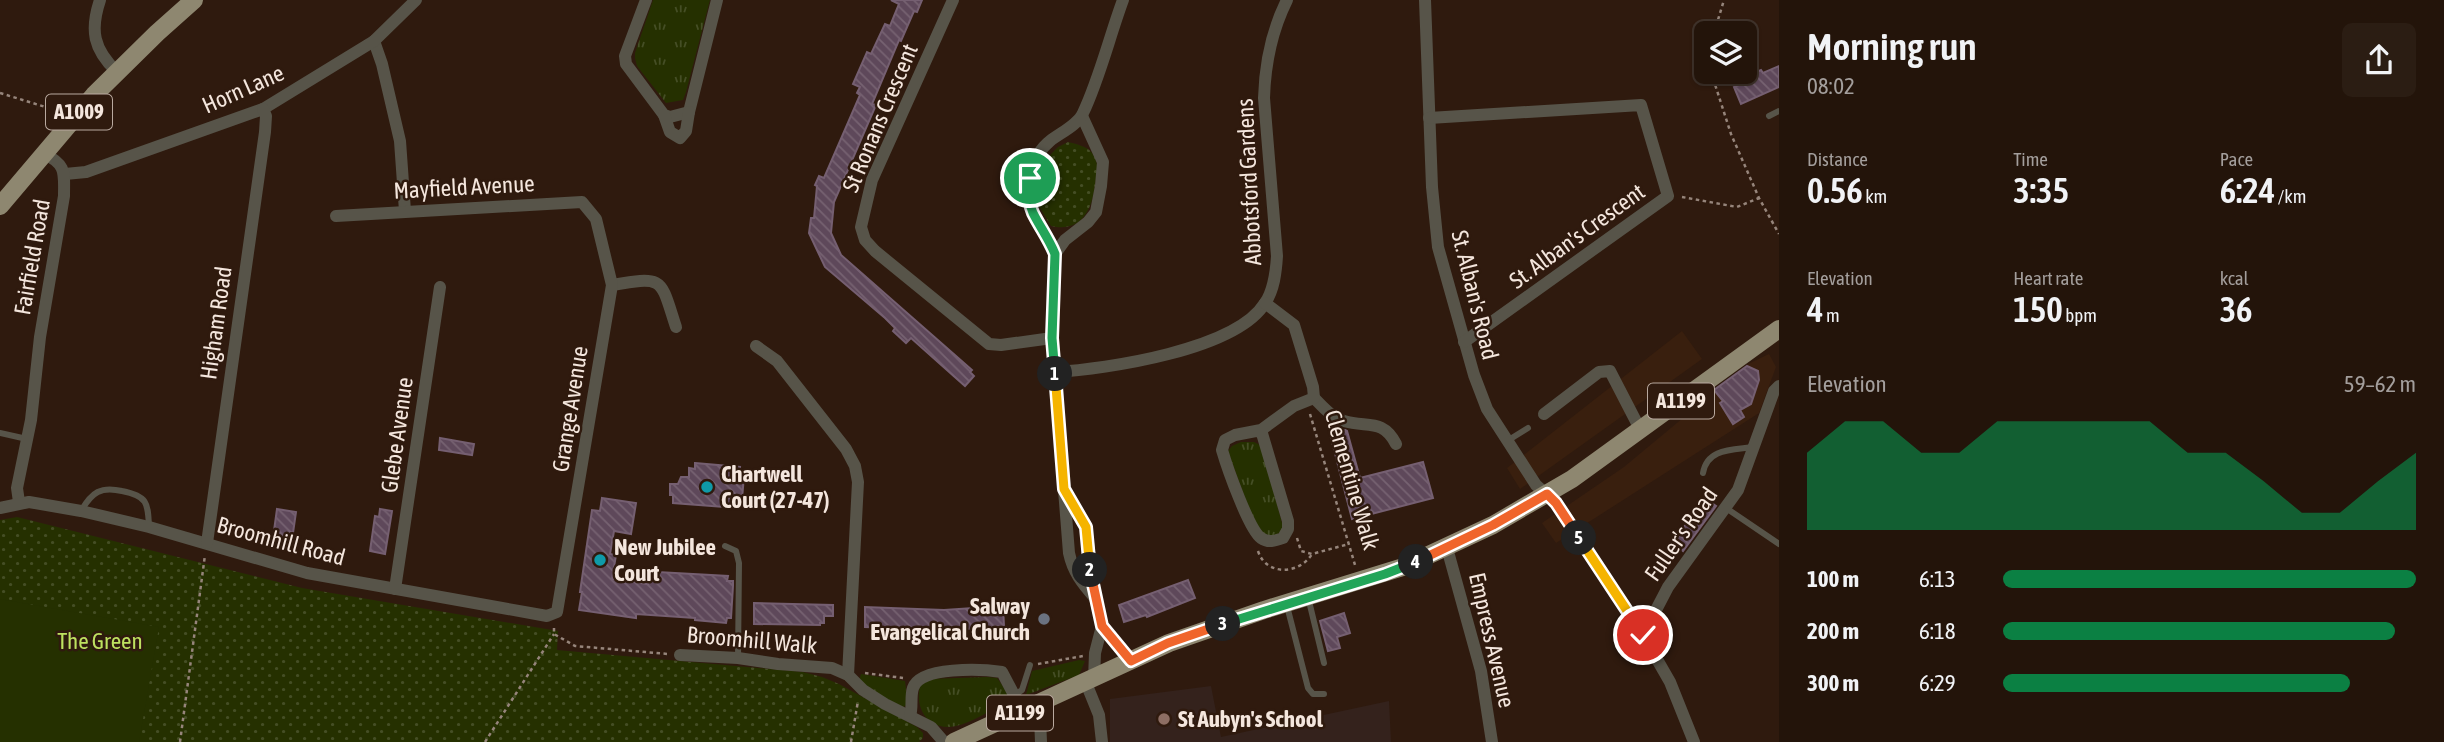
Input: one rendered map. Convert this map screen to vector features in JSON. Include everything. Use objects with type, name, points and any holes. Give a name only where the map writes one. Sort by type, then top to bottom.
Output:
[{"type":"main road","name":"A1009","points":[[1,203],[67,125],[117,72],[194,0]]},
{"type":"main road","name":"A1199","points":[[954,742],[1168,643],[1385,574],[1447,548],[1547,494],[1641,431],[1778,332]]},
{"type":"street","points":[[100,0],[93,21],[94,40],[117,72]]},
{"type":"street","name":"Horn Lane","points":[[65,174],[86,172],[263,108],[374,41],[416,0]]},
{"type":"street","points":[[646,0],[625,55],[626,64],[664,115],[670,132],[680,138],[686,131],[717,0]]},
{"type":"street","name":"St Ronans Crescent","points":[[953,0],[872,180],[861,227],[866,240],[875,251],[989,344],[1001,345],[1052,338]]},
{"type":"street","points":[[1095,598],[1072,566],[1064,503],[1052,338],[1055,254],[1030,205],[1030,178],[1034,163],[1045,145],[1082,116],[1123,0]]},
{"type":"street","name":"Abbotsford Gardens","points":[[1054,372],[1123,364],[1173,352],[1239,328],[1265,303],[1276,271],[1277,256],[1264,98],[1265,74],[1287,0]]},
{"type":"street","name":"St. Alban's Road","points":[[1425,0],[1429,118],[1438,247],[1464,342],[1488,409],[1507,441],[1536,485],[1556,503],[1643,635]]},
{"type":"street","points":[[374,41],[400,141],[405,211]]},
{"type":"street","name":"St. Alban's Crescent","points":[[1429,118],[1641,105],[1668,196],[1464,342]]},
{"type":"street","name":"Higham Road","points":[[207,543],[265,131],[266,116],[263,108]]},
{"type":"street","points":[[664,115],[670,117],[689,112]]},
{"type":"street","points":[[1055,254],[1065,240],[1096,212],[1103,162],[1082,116]]},
{"type":"street","name":"Fairfield Road","points":[[19,502],[17,488],[64,196],[63,167],[43,153]]},
{"type":"street","name":"Mayfield Avenue","points":[[336,216],[582,202],[591,210]]},
{"type":"street","name":"Grange Avenue","points":[[553,614],[559,608],[612,285],[596,219],[591,210]]},
{"type":"street","points":[[612,285],[646,279],[657,283],[664,290],[677,327]]},
{"type":"street","name":"Glebe Avenue","points":[[395,589],[440,287]]},
{"type":"street","points":[[1261,430],[1288,529],[1283,538],[1273,542],[1261,538],[1252,527],[1222,450],[1225,440],[1235,435],[1261,430],[1310,399],[1313,387],[1294,325],[1265,303]]},
{"type":"street","points":[[757,346],[777,361],[846,449],[856,466],[858,482],[848,672],[863,690],[931,727],[944,742]]},
{"type":"street","points":[[1544,415],[1600,372],[1610,371],[1641,431]]},
{"type":"street","name":"Fuller's Road","points":[[1643,635],[1668,587],[1738,490],[1774,391],[1779,386]]},
{"type":"street","name":"Clementine Walk","points":[[1310,399],[1335,417],[1382,427],[1389,432],[1396,444]]},
{"type":"street","points":[[1064,489],[1086,527],[1095,598],[1102,626],[1131,661]]},
{"type":"street","name":"Broomhill Road","points":[[0,508],[29,502],[81,511],[149,527],[307,573],[547,616],[553,614]]},
{"type":"street","name":"Empress Avenue","points":[[1447,548],[1481,671],[1492,742]]},
{"type":"street","points":[[1102,626],[1090,681],[1101,726],[1102,742]]},
{"type":"street","points":[[1643,635],[1670,682],[1694,742]]},
{"type":"street","name":"Broomhill Walk","points":[[680,655],[737,658],[848,672]]},
{"type":"street","points":[[910,716],[913,688],[919,679],[952,671],[1002,672],[1015,695],[1040,718],[1041,742]]},
{"type":"lane","points":[[1769,116],[1779,111]]},
{"type":"lane","points":[[1507,441],[1528,428]]},
{"type":"lane","points":[[0,433],[27,439]]},
{"type":"lane","points":[[1703,473],[1706,462],[1717,452],[1753,447]]},
{"type":"lane","points":[[81,511],[88,499],[99,489],[108,488],[139,495],[145,502],[149,527]]},
{"type":"lane","points":[[1726,508],[1779,544]]},
{"type":"lane","points":[[725,546],[736,551],[739,563],[737,658]]},
{"type":"lane","points":[[1308,597],[1324,663]]},
{"type":"lane","points":[[1287,603],[1308,688],[1313,694],[1324,694]]},
{"type":"lane","points":[[1015,695],[1022,690],[1030,665]]},
{"type":"path","points":[[1718,21],[1724,0]]},
{"type":"path","points":[[1715,84],[1731,134],[1759,198],[1779,234]]},
{"type":"path","points":[[0,93],[52,109],[67,125]]},
{"type":"path","points":[[1668,196],[1737,207],[1759,198]]},
{"type":"path","name":"Clementine Walk","points":[[1310,399],[1357,571]]},
{"type":"path","points":[[1288,529],[1296,533],[1301,551],[1312,554],[1349,544]]},
{"type":"path","points":[[1261,538],[1257,552],[1271,569],[1282,571],[1307,563],[1312,554]]},
{"type":"path","points":[[180,742],[207,543]]},
{"type":"path","points":[[485,742],[554,634],[553,614]]},
{"type":"path","name":"Broomhill Walk","points":[[554,634],[575,646],[680,655]]},
{"type":"path","points":[[1030,665],[1085,656]]},
{"type":"path","points":[[848,672],[919,679]]},
{"type":"path","points":[[851,742],[859,695],[863,690]]},
{"type":"shaded area","points":[[1682,331],[1702,359],[1520,489],[1507,468]]},
{"type":"shaded area","points":[[1769,354],[1776,367],[1759,413],[1556,543],[1542,523],[1624,467],[1748,364]]},
{"type":"shaded area","name":"St Aubyn's School","points":[[1211,686],[1221,737],[1389,701],[1391,742],[1110,742],[1110,699]]},
{"type":"green space","points":[[653,0],[710,0],[683,100],[666,103],[637,66],[635,53]]},
{"type":"green space","points":[[1068,142],[1087,149],[1095,157],[1097,169],[1093,194],[1088,211],[1077,223],[1070,226],[1051,226],[1037,203],[1039,185],[1046,159],[1058,147]]},
{"type":"green space","points":[[1241,442],[1254,442],[1262,446],[1283,527],[1281,532],[1267,540],[1254,523],[1228,451]]},
{"type":"green space","name":"The Green","points":[[17,517],[302,588],[558,631],[557,650],[803,672],[839,684],[917,727],[923,733],[923,738],[919,742],[0,742],[0,520]]},
{"type":"green space","points":[[0,599],[159,627],[139,742],[0,742]]},
{"type":"green space","points":[[1085,661],[1079,675],[1026,695],[1032,671]]},
{"type":"green space","points":[[861,674],[905,681],[908,704],[902,708],[868,690],[859,680]]},
{"type":"green space","points":[[997,678],[1010,696],[1007,702],[969,722],[947,727],[932,722],[922,711],[919,703],[920,686],[929,679]]},
{"type":"building","points":[[891,0],[922,0],[917,12],[914,11],[901,41],[899,40],[872,104],[876,105],[834,202],[831,233],[841,255],[972,370],[970,372],[974,376],[965,386],[911,338],[906,343],[893,331],[895,328],[885,318],[825,267],[809,233],[811,218],[814,218],[815,185],[819,176],[824,178],[860,95],[857,93],[860,87],[853,84],[867,52],[871,54],[885,24],[890,26],[899,4]]},
{"type":"building","points":[[1779,66],[1779,87],[1741,104],[1734,87],[1757,84],[1757,72],[1761,70],[1763,73]]},
{"type":"building","points":[[1747,366],[1758,371],[1759,380],[1751,404],[1740,410],[1744,417],[1733,424],[1720,403],[1723,401],[1714,390]]},
{"type":"building","points":[[1345,430],[1360,478],[1423,462],[1433,498],[1352,519],[1330,434]]},
{"type":"building","points":[[440,438],[474,444],[472,455],[439,450]]},
{"type":"building","name":"Chartwell Court (27-47)","points":[[695,463],[740,467],[739,475],[744,476],[742,499],[738,499],[737,508],[673,503],[670,484],[678,484],[681,477],[689,477],[689,468],[695,469]]},
{"type":"building","points":[[602,498],[636,503],[631,534],[614,531],[610,554],[616,555],[612,579],[648,584],[648,579],[657,580],[658,572],[728,576],[727,581],[733,581],[731,618],[727,618],[726,623],[636,614],[636,618],[579,610],[592,510],[600,511]]},
{"type":"building","points":[[1706,499],[1716,506],[1683,551],[1672,542]]},
{"type":"building","points":[[277,509],[296,512],[293,533],[290,532],[289,540],[273,538]]},
{"type":"building","points":[[380,509],[392,511],[385,554],[370,551],[375,516],[379,517]]},
{"type":"building","points":[[1188,580],[1195,598],[1147,617],[1146,615],[1124,622],[1119,605]]},
{"type":"building","points":[[754,603],[833,605],[833,616],[824,616],[824,623],[820,625],[754,624]]},
{"type":"building","points":[[1003,606],[1004,626],[953,630],[865,627],[865,607],[944,610]]},
{"type":"building","points":[[1344,613],[1350,633],[1337,637],[1340,648],[1328,651],[1320,621]]},
{"type":"place","name":"Chartwell Court (27-47)","points":[[707,487]]},
{"type":"place","name":"New Jubilee Court","points":[[600,560]]},
{"type":"place","name":"Salway Evangelical Church","points":[[1044,619]]},
{"type":"place","name":"St Aubyn's School","points":[[1164,719]]},
{"type":"route","points":[[1030,178],[1030,205],[1055,254],[1052,338],[1064,489],[1086,527],[1088,559],[1102,626],[1131,661],[1168,643],[1220,625],[1403,568],[1493,525],[1547,494],[1556,503],[1643,635]]}]
